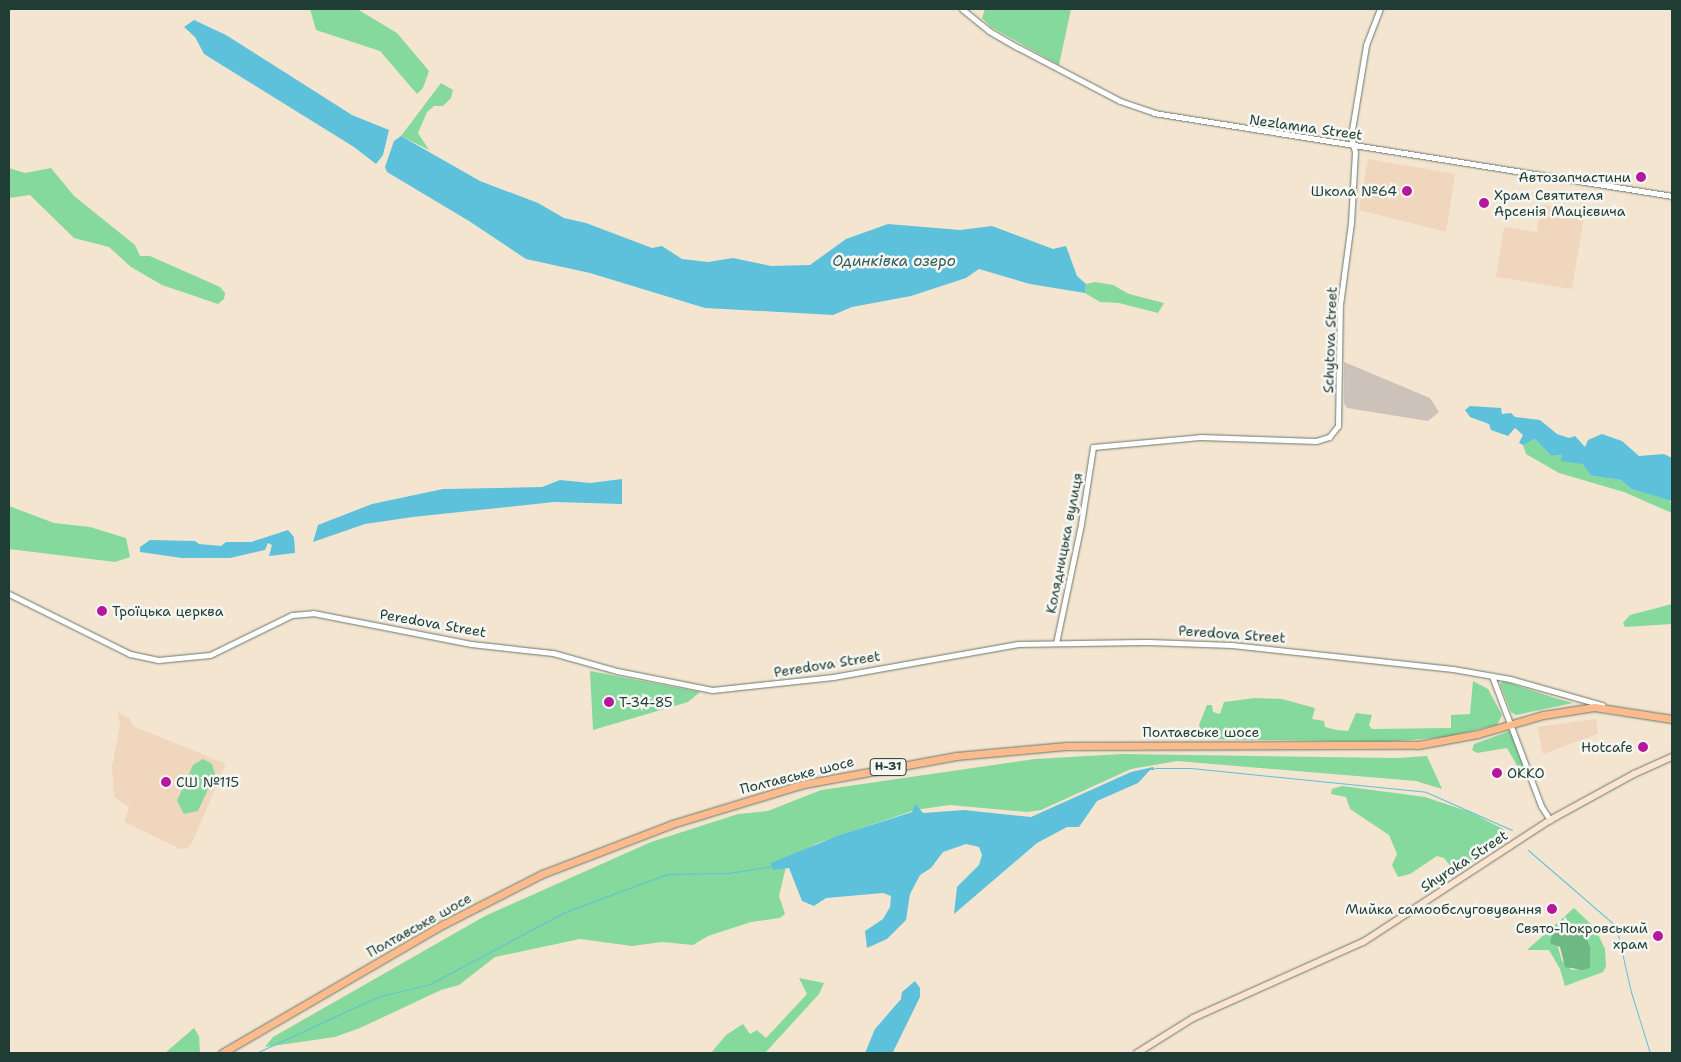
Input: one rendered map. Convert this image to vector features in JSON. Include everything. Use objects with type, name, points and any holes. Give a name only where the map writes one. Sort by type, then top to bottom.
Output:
[{"type":"main road","name":"Peredova Street","points":[[1612,708],[1672,719]]},
{"type":"main road","name":"Полтавське шосе","points":[[222,1053],[444,924],[542,874],[672,824],[804,784],[894,766],[1013,750],[1125,744],[1418,746],[1456,739],[1561,711],[1612,708]]},
{"type":"main road","name":"Shyroka Street","points":[[1137,1053],[1193,1018],[1363,942],[1550,820],[1634,774],[1672,758]]},
{"type":"street","name":"Nezlamna Street","points":[[962,9],[989,31],[1019,48],[1113,97],[1154,113],[1672,196]]},
{"type":"street","name":"Schytova Street","points":[[1093,447],[1200,437],[1316,441],[1334,433],[1340,404],[1340,305],[1351,224],[1354,145],[1351,136],[1360,71],[1380,9]]},
{"type":"street","name":"Колядницька вулиця","points":[[1056,643],[1081,524],[1093,447]]},
{"type":"street","name":"Peredova Street","points":[[9,594],[90,635],[145,658],[182,660],[210,655],[292,615],[313,613],[471,644],[545,652],[617,672],[712,690],[833,677],[973,650],[1056,643],[1232,645],[1492,676],[1612,708]]},
{"type":"street","points":[[1492,676],[1540,806],[1550,820]]},
{"type":"shaded area","name":"Школа №64","points":[[1368,159],[1455,174],[1446,232],[1359,210]]},
{"type":"shaded area","points":[[1541,205],[1585,211],[1572,289],[1496,277],[1504,227],[1537,232]]},
{"type":"shaded area","points":[[1344,362],[1430,398],[1439,412],[1428,421],[1347,408],[1344,403]]},
{"type":"shaded area","name":"СШ №115","points":[[117,711],[130,719],[133,726],[226,764],[192,843],[187,848],[181,849],[124,822],[129,807],[114,797],[112,767],[120,724]]},
{"type":"shaded area","points":[[1596,719],[1598,734],[1543,754],[1537,727]]},
{"type":"green space","points":[[310,9],[357,9],[397,33],[429,71],[423,88],[417,94],[380,51],[316,30]]},
{"type":"green space","points":[[985,9],[1071,9],[1059,65],[991,27],[982,18]]},
{"type":"green space","points":[[441,83],[453,90],[451,98],[443,106],[434,106],[427,112],[418,133],[429,150],[401,136]]},
{"type":"green space","points":[[9,168],[25,173],[51,168],[74,196],[135,245],[140,256],[150,256],[220,287],[225,293],[224,299],[218,304],[162,285],[131,267],[109,247],[74,238],[30,195],[9,198]]},
{"type":"green space","points":[[1095,282],[1113,285],[1129,294],[1164,303],[1158,313],[1119,303],[1100,302],[1085,293],[1086,284]]},
{"type":"green space","points":[[1535,439],[1551,456],[1562,455],[1582,464],[1592,476],[1621,480],[1631,489],[1670,500],[1672,513],[1624,492],[1559,473],[1526,454],[1523,445]]},
{"type":"green space","points":[[9,506],[54,523],[90,527],[126,538],[130,557],[115,562],[9,549]]},
{"type":"green space","points":[[1672,604],[1672,624],[1625,627],[1623,623],[1630,615]]},
{"type":"green space","points":[[590,671],[700,692],[688,702],[593,730]]},
{"type":"green space","points":[[1473,681],[1488,689],[1502,715],[1497,725],[1446,737],[1384,742],[1203,739],[1199,725],[1207,705],[1212,705],[1213,712],[1220,714],[1224,702],[1255,698],[1282,699],[1315,708],[1312,719],[1324,721],[1325,727],[1337,730],[1348,731],[1356,713],[1372,715],[1369,725],[1372,729],[1451,728],[1451,715],[1470,714]]},
{"type":"green space","points":[[1503,681],[1573,703],[1516,715],[1511,712],[1500,684]]},
{"type":"green space","points":[[1510,731],[1516,740],[1525,772],[1523,776],[1507,748],[1477,753],[1472,750],[1474,744]]},
{"type":"green space","points":[[1122,754],[1397,758],[1427,756],[1442,789],[1416,781],[1177,761],[1131,769],[1041,810],[1027,812],[950,805],[915,810],[818,843],[788,858],[779,896],[785,914],[780,918],[751,922],[708,936],[693,945],[662,942],[632,946],[580,939],[495,957],[459,985],[441,990],[360,1028],[335,1037],[265,1047],[273,1037],[485,916],[651,842],[738,814],[768,811],[821,790],[1035,759]]},
{"type":"green space","points":[[203,759],[212,764],[215,774],[198,811],[184,814],[177,801],[193,765]]},
{"type":"green space","points":[[1342,786],[1425,797],[1470,812],[1503,829],[1508,837],[1456,873],[1444,858],[1437,856],[1410,874],[1398,877],[1392,865],[1397,854],[1389,835],[1350,809],[1346,797],[1331,794],[1332,789]]},
{"type":"green space","points":[[1574,908],[1595,928],[1605,949],[1606,966],[1603,972],[1565,986],[1560,969],[1549,950],[1527,950]],"holes":[[[1567,922],[1584,934],[1590,946],[1590,968],[1572,970],[1562,961],[1553,930]]]},
{"type":"green space","points":[[1567,922],[1584,934],[1590,946],[1590,968],[1583,970],[1565,967],[1560,947],[1550,943],[1553,930]]},
{"type":"green space","points":[[799,978],[824,983],[819,994],[765,1053],[711,1053],[726,1035],[743,1024],[750,1034],[757,1030],[766,1038],[807,994]]},
{"type":"green space","points":[[194,1028],[199,1036],[200,1053],[165,1053]]},
{"type":"water","points":[[194,20],[226,35],[352,115],[389,130],[383,155],[376,164],[354,147],[204,54],[195,37],[184,27]]},
{"type":"water","name":"Одинківка озеро","points":[[401,136],[480,181],[538,203],[564,218],[586,223],[652,248],[662,246],[682,259],[708,262],[733,258],[771,266],[810,265],[846,239],[888,224],[960,230],[992,226],[1053,249],[1066,246],[1077,276],[1086,284],[1085,293],[1030,284],[979,269],[966,278],[911,296],[852,307],[833,315],[705,308],[590,273],[526,259],[469,221],[387,172],[385,167],[394,141]]},
{"type":"water","points":[[1470,406],[1501,408],[1502,414],[1511,413],[1515,417],[1540,420],[1557,434],[1569,438],[1575,436],[1585,447],[1588,440],[1602,434],[1622,441],[1639,456],[1664,454],[1672,458],[1672,501],[1631,489],[1621,480],[1592,476],[1582,464],[1561,461],[1562,455],[1551,456],[1535,439],[1523,445],[1519,443],[1523,435],[1515,428],[1508,436],[1491,430],[1489,424],[1470,417],[1465,410]]},
{"type":"water","points":[[622,479],[622,504],[554,502],[413,517],[365,524],[313,542],[318,525],[372,504],[443,489],[542,487],[560,480],[590,483]]},
{"type":"water","points":[[288,530],[294,537],[295,553],[269,556],[272,545],[268,543],[265,550],[230,558],[182,558],[140,552],[140,547],[150,540],[195,541],[199,544],[221,546],[226,542],[251,542]]},
{"type":"water","points":[[1153,767],[1155,770],[1150,770],[1138,783],[1097,801],[1079,827],[1067,827],[1037,843],[954,914],[957,887],[979,865],[982,855],[979,847],[966,844],[943,852],[931,868],[920,875],[910,894],[906,920],[887,939],[867,948],[865,931],[883,919],[890,907],[891,896],[883,893],[826,898],[814,906],[802,901],[789,868],[773,870],[771,863],[837,836],[912,812],[916,804],[923,813],[964,810],[1031,817],[1131,772]]},
{"type":"water","points":[[915,981],[920,988],[920,997],[893,1052],[865,1053],[875,1029],[901,999],[902,992]]},
{"type":"waterway","points":[[1155,768],[1191,768],[1426,792],[1512,830]]},
{"type":"waterway","points":[[1528,850],[1616,926],[1631,992],[1650,1053]]},
{"type":"waterway","points":[[256,1053],[377,997],[430,984],[565,912],[668,874],[728,873],[773,866]]},
{"type":"place","name":"Автозапчастини","points":[[1641,177]]},
{"type":"place","name":"Школа №64","points":[[1407,191]]},
{"type":"place","name":"Храм Святителя Арсенія Мацієвича","points":[[1484,203]]},
{"type":"place","name":"Троїцька церква","points":[[102,611]]},
{"type":"place","name":"Т-34-85","points":[[609,702]]},
{"type":"place","name":"Hotcafe","points":[[1643,747]]},
{"type":"place","name":"OKKO","points":[[1497,773]]},
{"type":"place","name":"СШ №115","points":[[166,782]]},
{"type":"place","name":"Мийка самообслуговування","points":[[1552,909]]},
{"type":"place","name":"Свято-Покровський храм","points":[[1658,936]]}]
